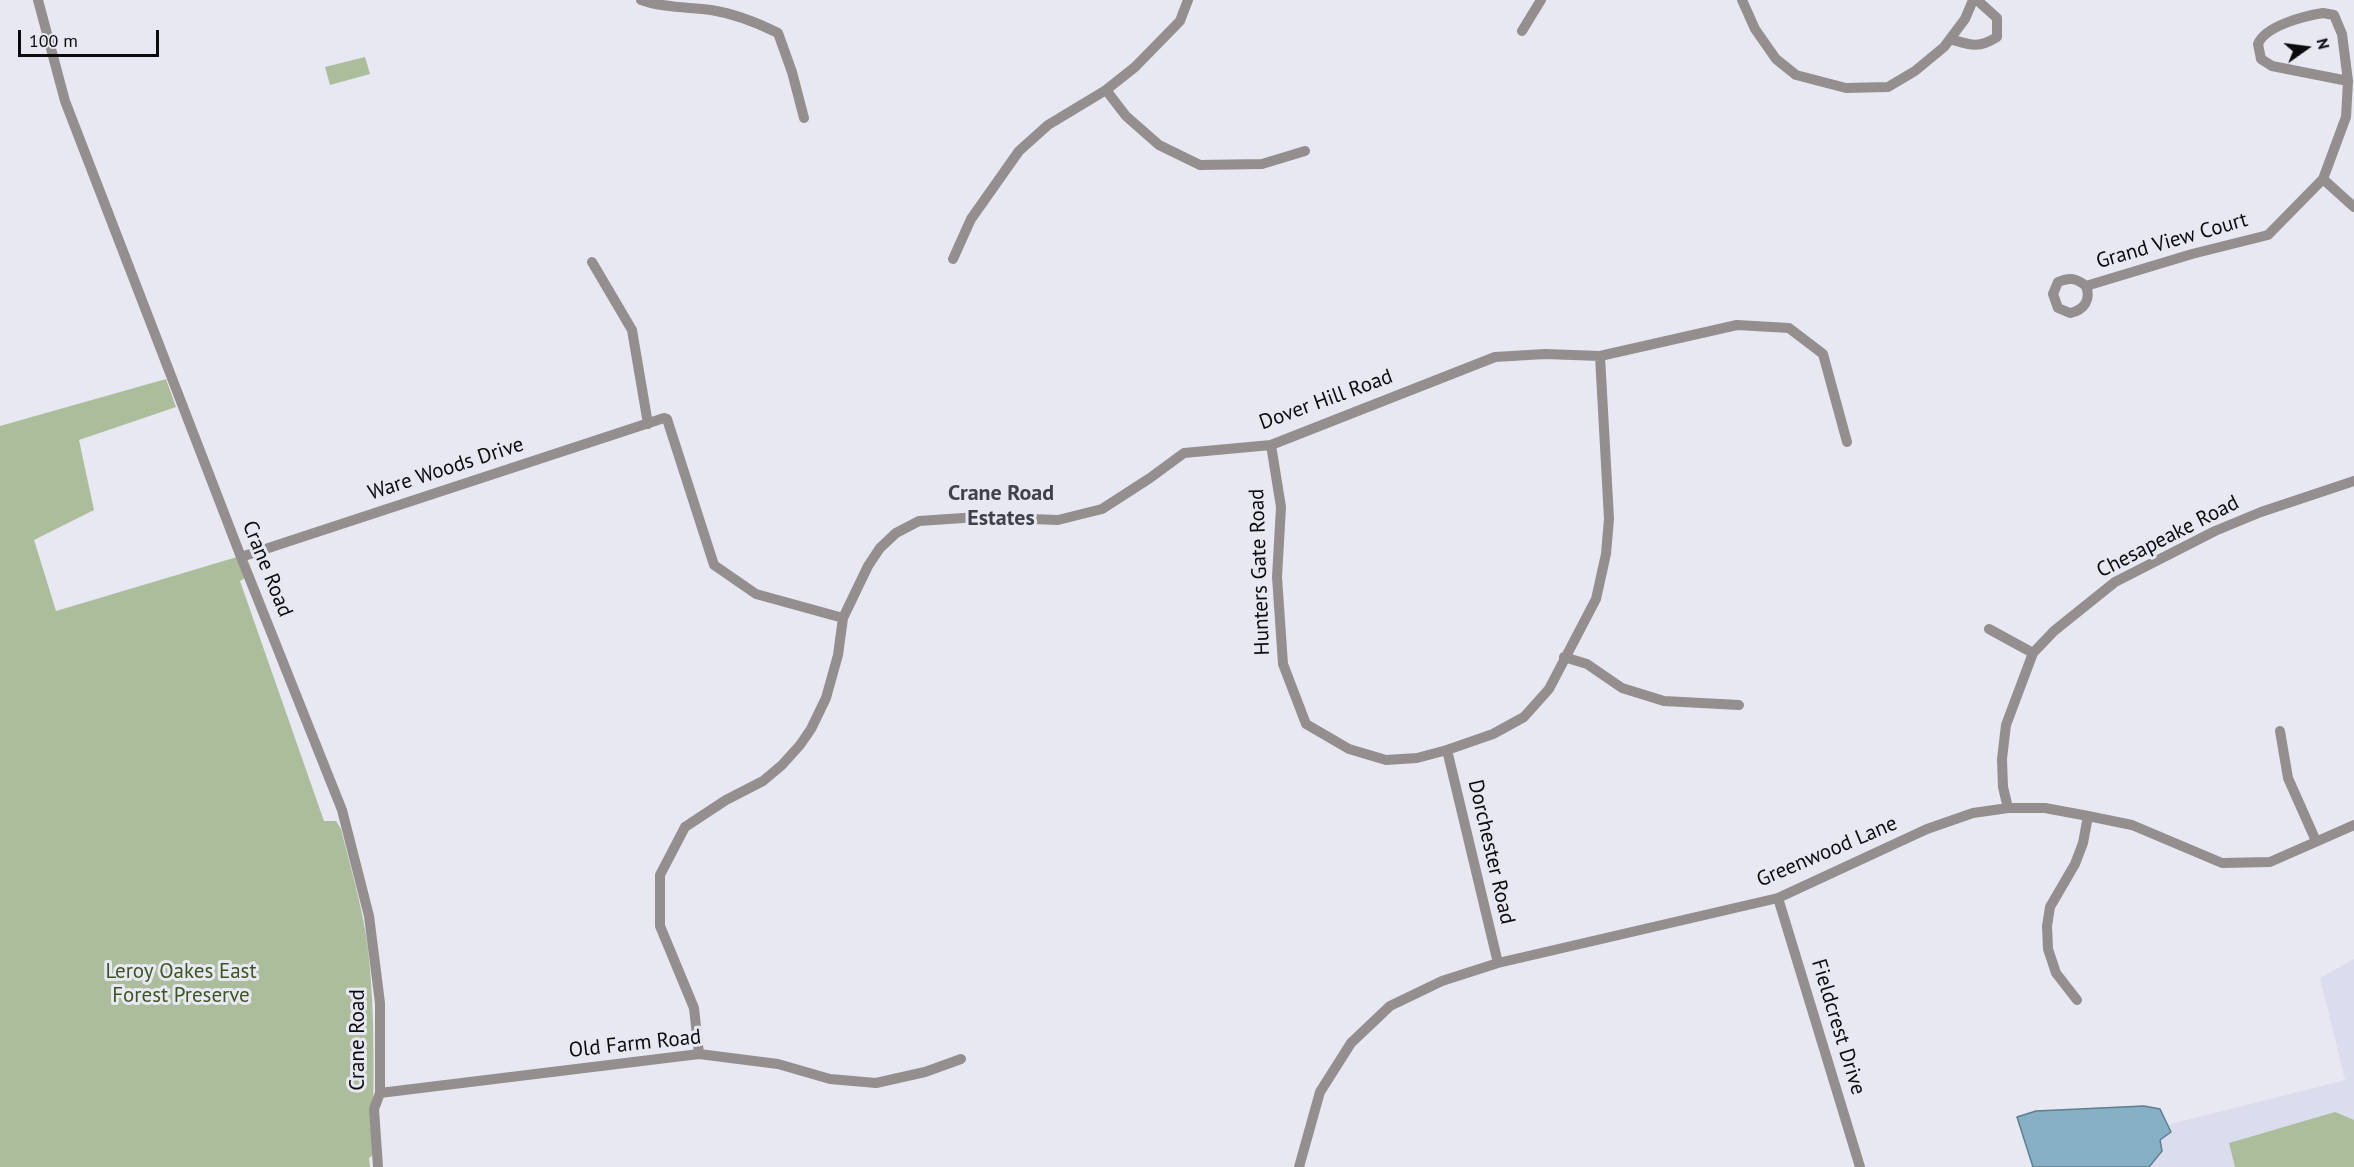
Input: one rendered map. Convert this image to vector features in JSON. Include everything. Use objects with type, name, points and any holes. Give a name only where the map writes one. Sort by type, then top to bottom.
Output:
[{"type":"street","name":"Crane Road","points":[[38,0],[65,101],[241,557],[342,810],[369,916],[380,1003],[380,1093],[374,1109],[378,1167]]},
{"type":"street","points":[[641,0],[656,5],[711,10],[751,19],[778,33],[792,72],[804,118]]},
{"type":"street","points":[[953,259],[971,219],[1019,151],[1048,125],[1106,90],[1135,67],[1180,21],[1188,0]]},
{"type":"street","points":[[1522,31],[1541,0]]},
{"type":"street","points":[[1742,0],[1755,29],[1776,59],[1796,75],[1846,88],[1888,87],[1915,71],[1944,47],[1950,39],[1965,19],[1975,0],[1996,18],[1997,37],[1988,43],[1975,46],[1950,39]]},
{"type":"street","name":"Grand View Court","points":[[2086,286],[2192,254],[2268,235],[2323,179],[2346,117],[2348,81],[2342,34],[2334,15],[2323,13],[2272,29],[2260,39],[2258,49],[2261,59],[2266,64],[2348,81]]},
{"type":"street","points":[[1106,90],[1126,116],[1160,145],[1200,165],[1262,164],[1305,151]]},
{"type":"street","points":[[2323,179],[2354,207]]},
{"type":"street","points":[[592,262],[632,330],[648,424]]},
{"type":"street","name":"Dover Hill Road","points":[[699,1054],[694,1008],[660,926],[660,875],[685,827],[726,800],[763,781],[800,745],[811,729],[825,698],[837,655],[843,618],[868,566],[880,549],[896,533],[920,521],[978,517],[1058,520],[1102,508],[1150,478],[1184,453],[1271,445],[1495,357],[1545,354],[1600,356],[1737,325],[1789,328],[1823,354],[1847,442]]},
{"type":"street","name":"Hunters Gate Road","points":[[1271,445],[1281,507],[1277,577],[1283,664],[1306,724],[1349,749],[1386,760],[1417,758],[1447,750],[1493,734],[1524,717],[1549,689],[1596,599],[1606,554],[1609,519],[1600,356]]},
{"type":"street","name":"Ware Woods Drive","points":[[241,557],[664,418],[667,419],[714,566],[756,594],[843,618]]},
{"type":"street","name":"Chesapeake Road","points":[[2008,808],[2003,787],[2002,759],[2006,725],[2033,654],[2054,631],[2115,582],[2261,512],[2354,481]]},
{"type":"street","points":[[1989,629],[2033,654]]},
{"type":"street","points":[[1564,657],[1587,664],[1622,688],[1664,701],[1739,705]]},
{"type":"street","points":[[2280,731],[2288,778],[2316,841]]},
{"type":"street","name":"Dorchester Road","points":[[1447,750],[1498,963]]},
{"type":"street","name":"Greenwood Lane","points":[[1299,1167],[1320,1092],[1351,1043],[1390,1006],[1442,981],[1498,963],[1778,898],[1927,830],[1973,813],[2008,808],[2045,808],[2088,816],[2132,825],[2222,863],[2270,862],[2354,825]]},
{"type":"street","points":[[2077,1000],[2056,973],[2049,949],[2047,926],[2050,907],[2075,864],[2083,843],[2088,816]]},
{"type":"street","name":"Fieldcrest Drive","points":[[1778,898],[1860,1167]]},
{"type":"street","name":"Old Farm Road","points":[[380,1093],[699,1054],[778,1064],[830,1078],[876,1083],[925,1072],[961,1059]]},
{"type":"shaded area","points":[[2354,959],[2354,1167],[2150,1167],[2162,1151],[2160,1140],[2168,1130],[2167,1125],[2345,1080],[2320,978]]},
{"type":"green space","points":[[365,57],[370,74],[330,85],[325,67]]},
{"type":"green space","name":"Leroy Oakes East Forest Preserve","points":[[166,379],[176,407],[79,440],[94,510],[34,540],[56,611],[237,557],[245,578],[240,581],[324,821],[336,821],[341,829],[360,904],[368,949],[374,1052],[373,1155],[369,1158],[370,1167],[0,1167],[0,426]]},
{"type":"green space","points":[[2335,1112],[2354,1120],[2354,1167],[2235,1167],[2229,1143]]},
{"type":"water","points":[[2144,1106],[2160,1109],[2171,1132],[2160,1140],[2162,1151],[2149,1167],[2033,1167],[2017,1117],[2036,1111]]},
{"type":"district","name":"Crane Road Estates","points":[[1001,506]]}]
